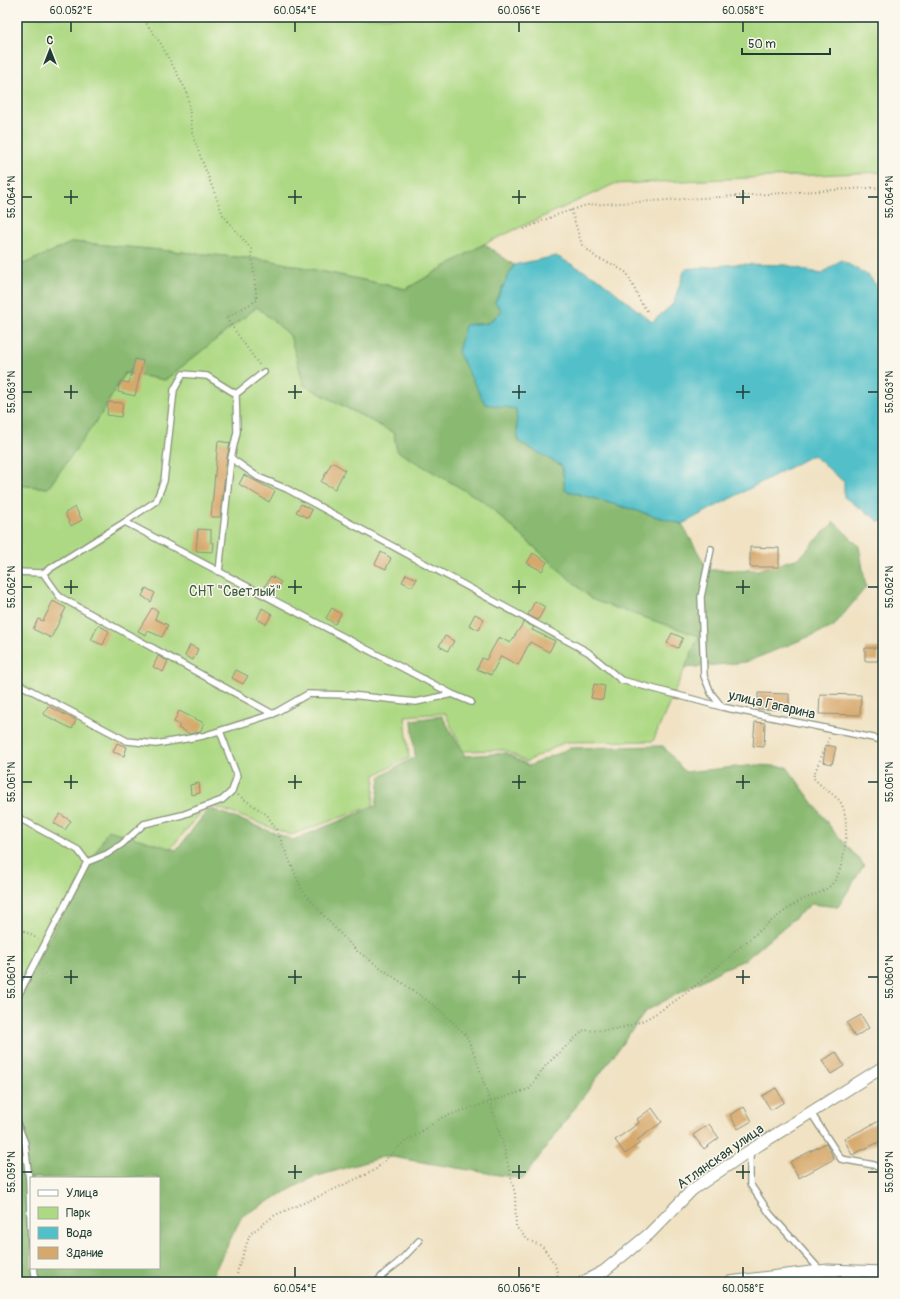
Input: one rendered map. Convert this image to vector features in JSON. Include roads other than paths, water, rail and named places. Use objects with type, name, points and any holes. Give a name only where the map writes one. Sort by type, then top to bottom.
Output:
[{"type":"street","name":"Атлянская улица","points":[[583,1282],[604,1271],[649,1234],[692,1190],[750,1150],[883,1067]]},
{"type":"street","points":[[729,1282],[820,1271],[883,1272]]},
{"type":"lane","points":[[236,394],[264,372]]},
{"type":"lane","points":[[17,572],[43,573],[156,501],[164,481],[174,390],[183,374],[207,376],[236,394]]},
{"type":"lane","points":[[219,572],[230,458],[238,432],[236,394]]},
{"type":"lane","points":[[230,458],[258,477],[287,489],[588,652],[621,680],[722,707]]},
{"type":"lane","points":[[125,522],[452,694],[471,702]]},
{"type":"lane","name":"улица Гагарина","points":[[711,549],[701,597],[704,676],[711,693],[722,707],[883,740]]},
{"type":"lane","points":[[43,573],[60,597],[273,714]]},
{"type":"lane","points":[[17,683],[127,741],[156,744],[203,736],[273,714],[308,694],[350,695],[416,702],[452,694]]},
{"type":"lane","points":[[17,998],[87,862],[107,854],[122,844],[144,824],[182,815],[222,800],[232,791],[237,776],[220,731]]},
{"type":"lane","points":[[17,817],[78,850],[87,862]]},
{"type":"lane","points":[[811,1113],[841,1159],[874,1166],[883,1170]]},
{"type":"lane","points":[[17,1123],[25,1143],[29,1180],[30,1213]]},
{"type":"lane","points":[[750,1150],[750,1184],[770,1214],[820,1271]]},
{"type":"lane","points":[[377,1282],[419,1241]]},
{"type":"lane","points":[[34,1269],[36,1282]]},
{"type":"water","points":[[556,256],[599,279],[652,322],[673,304],[685,269],[737,264],[786,265],[821,274],[841,260],[869,276],[883,294],[883,522],[879,521],[844,497],[844,482],[813,455],[682,524],[565,490],[562,466],[518,441],[516,409],[485,404],[458,352],[465,325],[488,323],[502,311],[495,302],[514,265]]},
{"type":"park label","name":"СНТ \"Светлый\"","points":[[235,591]]}]
